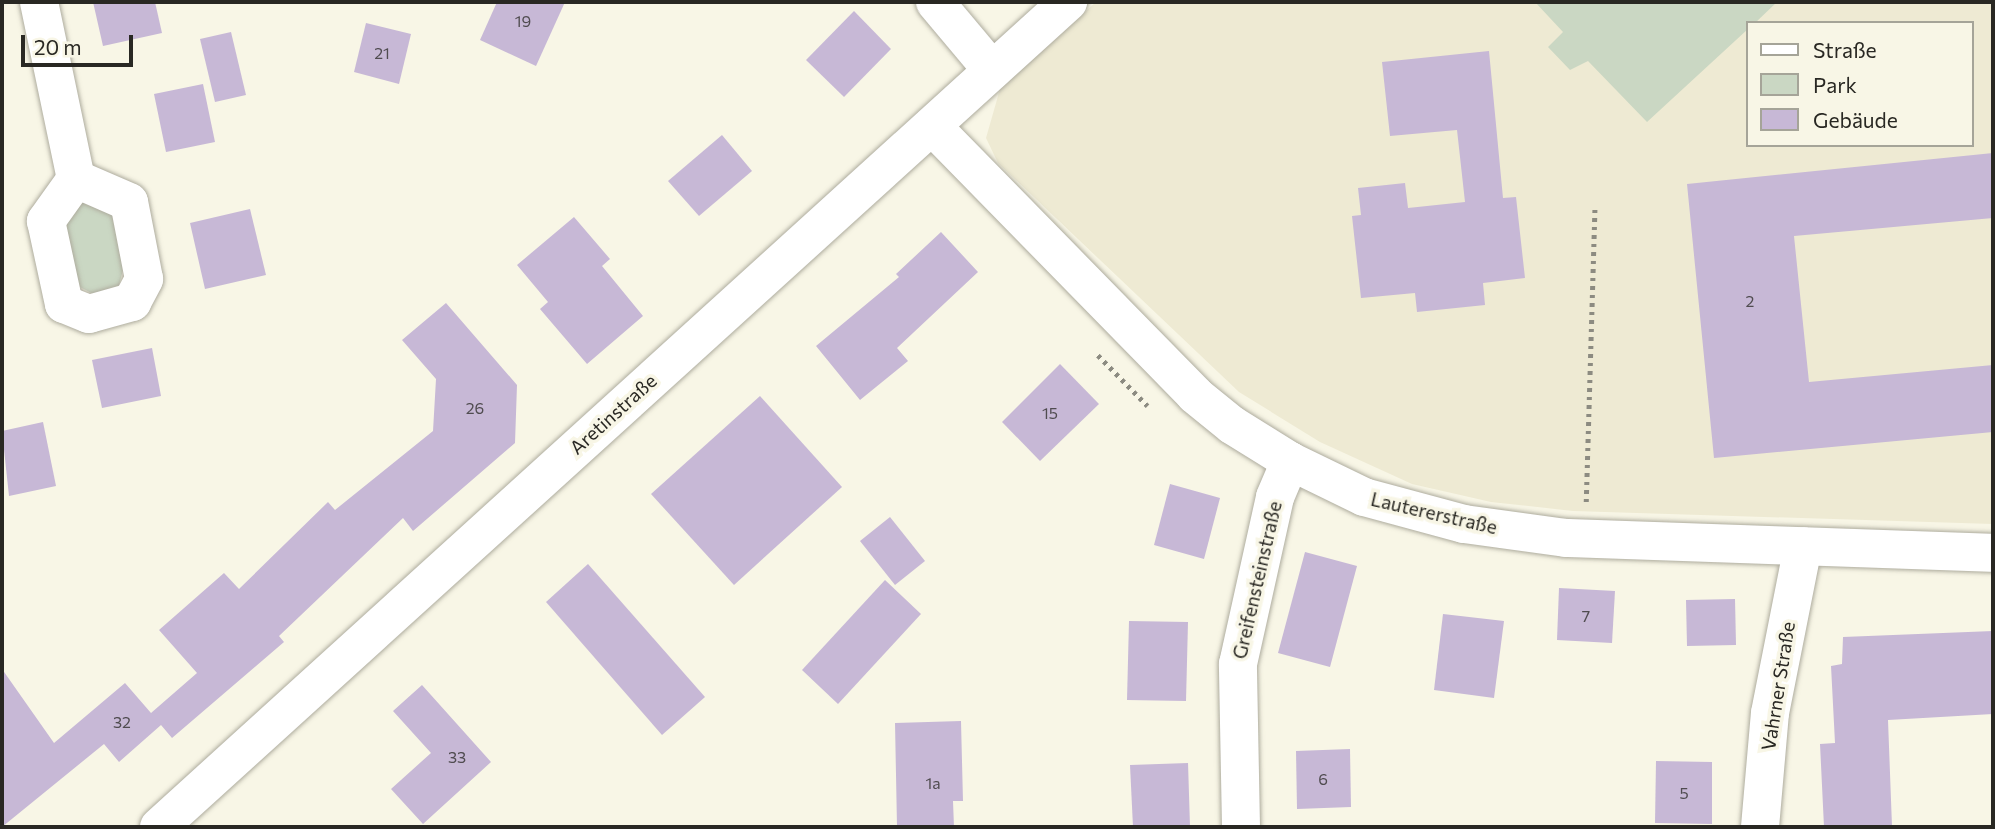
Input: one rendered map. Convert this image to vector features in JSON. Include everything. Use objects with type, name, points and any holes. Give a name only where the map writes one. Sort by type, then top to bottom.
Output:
[{"type":"street","points":[[39,2],[76,179]]},
{"type":"street","points":[[935,2],[992,70]]},
{"type":"street","name":"Aretinstraße","points":[[159,827],[1068,2]]},
{"type":"street","name":"Lautererstraße","points":[[932,126],[1195,395],[1232,425],[1290,461],[1364,497],[1451,521],[1584,539],[1993,552]]},
{"type":"street","name":"Greifensteinstraße","points":[[1241,827],[1238,664],[1275,497],[1290,461]]},
{"type":"street","name":"Vahrner Straße","points":[[1760,827],[1770,712],[1803,546]]},
{"type":"path","points":[[1584,539],[1595,206]]},
{"type":"shaded area","points":[[1096,2],[1993,2],[1993,524],[1573,511],[1491,502],[1412,484],[1320,442],[1239,392],[998,163],[986,138],[1000,89]]},
{"type":"green space","points":[[1535,2],[1777,2],[1757,21],[1746,21],[1746,31],[1647,122],[1588,61],[1570,70],[1548,47],[1563,32]]},
{"type":"green space","points":[[86,201],[112,215],[123,270],[119,285],[99,297],[78,286],[65,218],[73,207]]},
{"type":"building","points":[[93,2],[155,2],[162,33],[103,46]]},
{"type":"building","points":[[497,2],[565,2],[536,66],[480,40]]},
{"type":"building","points":[[854,11],[891,49],[844,97],[806,60]]},
{"type":"building","points":[[366,23],[411,34],[399,84],[354,72]]},
{"type":"building","points":[[231,32],[246,95],[215,102],[200,39]]},
{"type":"building","points":[[1489,51],[1503,198],[1516,197],[1525,278],[1483,283],[1485,305],[1417,312],[1415,293],[1361,298],[1352,216],[1361,215],[1358,188],[1405,183],[1408,208],[1465,202],[1457,130],[1390,136],[1382,62]]},
{"type":"building","points":[[203,84],[215,142],[166,152],[154,94]]},
{"type":"building","points":[[722,135],[752,171],[699,216],[668,181]]},
{"type":"building","points":[[1993,153],[1993,218],[1794,236],[1809,382],[1993,365],[1993,432],[1714,458],[1687,184]]},
{"type":"building","points":[[250,209],[266,275],[205,289],[190,223]]},
{"type":"building","points":[[574,217],[610,259],[602,266],[643,316],[587,364],[540,309],[548,302],[517,265]]},
{"type":"building","points":[[941,232],[978,272],[897,348],[908,361],[860,400],[816,346],[899,277],[896,274]]},
{"type":"building","points":[[446,303],[517,385],[515,443],[413,531],[403,518],[279,636],[284,642],[172,738],[161,725],[119,762],[104,744],[2,827],[2,669],[54,743],[125,683],[151,713],[197,673],[159,630],[224,573],[239,589],[328,502],[335,510],[433,431],[436,379],[402,340]]},
{"type":"building","points":[[152,348],[161,396],[102,408],[92,360]]},
{"type":"building","points":[[1060,364],[1099,404],[1040,461],[1002,422]]},
{"type":"building","points":[[760,396],[842,487],[734,585],[651,494]]},
{"type":"building","points":[[43,422],[56,486],[9,496],[2,431]]},
{"type":"building","points":[[1170,484],[1220,498],[1204,559],[1154,545]]},
{"type":"building","points":[[890,517],[925,561],[895,585],[860,541]]},
{"type":"building","points":[[1305,552],[1357,566],[1330,667],[1278,653]]},
{"type":"building","points":[[588,564],[705,697],[662,735],[546,602]]},
{"type":"building","points":[[885,580],[921,614],[838,704],[802,670]]},
{"type":"building","points":[[1559,588],[1615,591],[1612,643],[1557,640]]},
{"type":"building","points":[[1735,599],[1736,645],[1687,646],[1686,600]]},
{"type":"building","points":[[1443,614],[1504,621],[1494,698],[1434,690]]},
{"type":"building","points":[[1129,621],[1188,622],[1186,701],[1127,700]]},
{"type":"building","points":[[1993,631],[1993,714],[1888,720],[1892,826],[1824,827],[1820,744],[1835,743],[1831,666],[1842,664],[1843,637]]},
{"type":"building","points":[[422,685],[491,762],[423,824],[391,789],[431,753],[393,711]]},
{"type":"building","points":[[961,721],[963,801],[953,801],[954,827],[897,827],[895,723]]},
{"type":"building","points":[[1350,749],[1351,807],[1297,809],[1296,751]]},
{"type":"building","points":[[1656,761],[1712,762],[1712,824],[1655,823]]},
{"type":"building","points":[[1188,763],[1190,827],[1133,827],[1130,765]]}]
